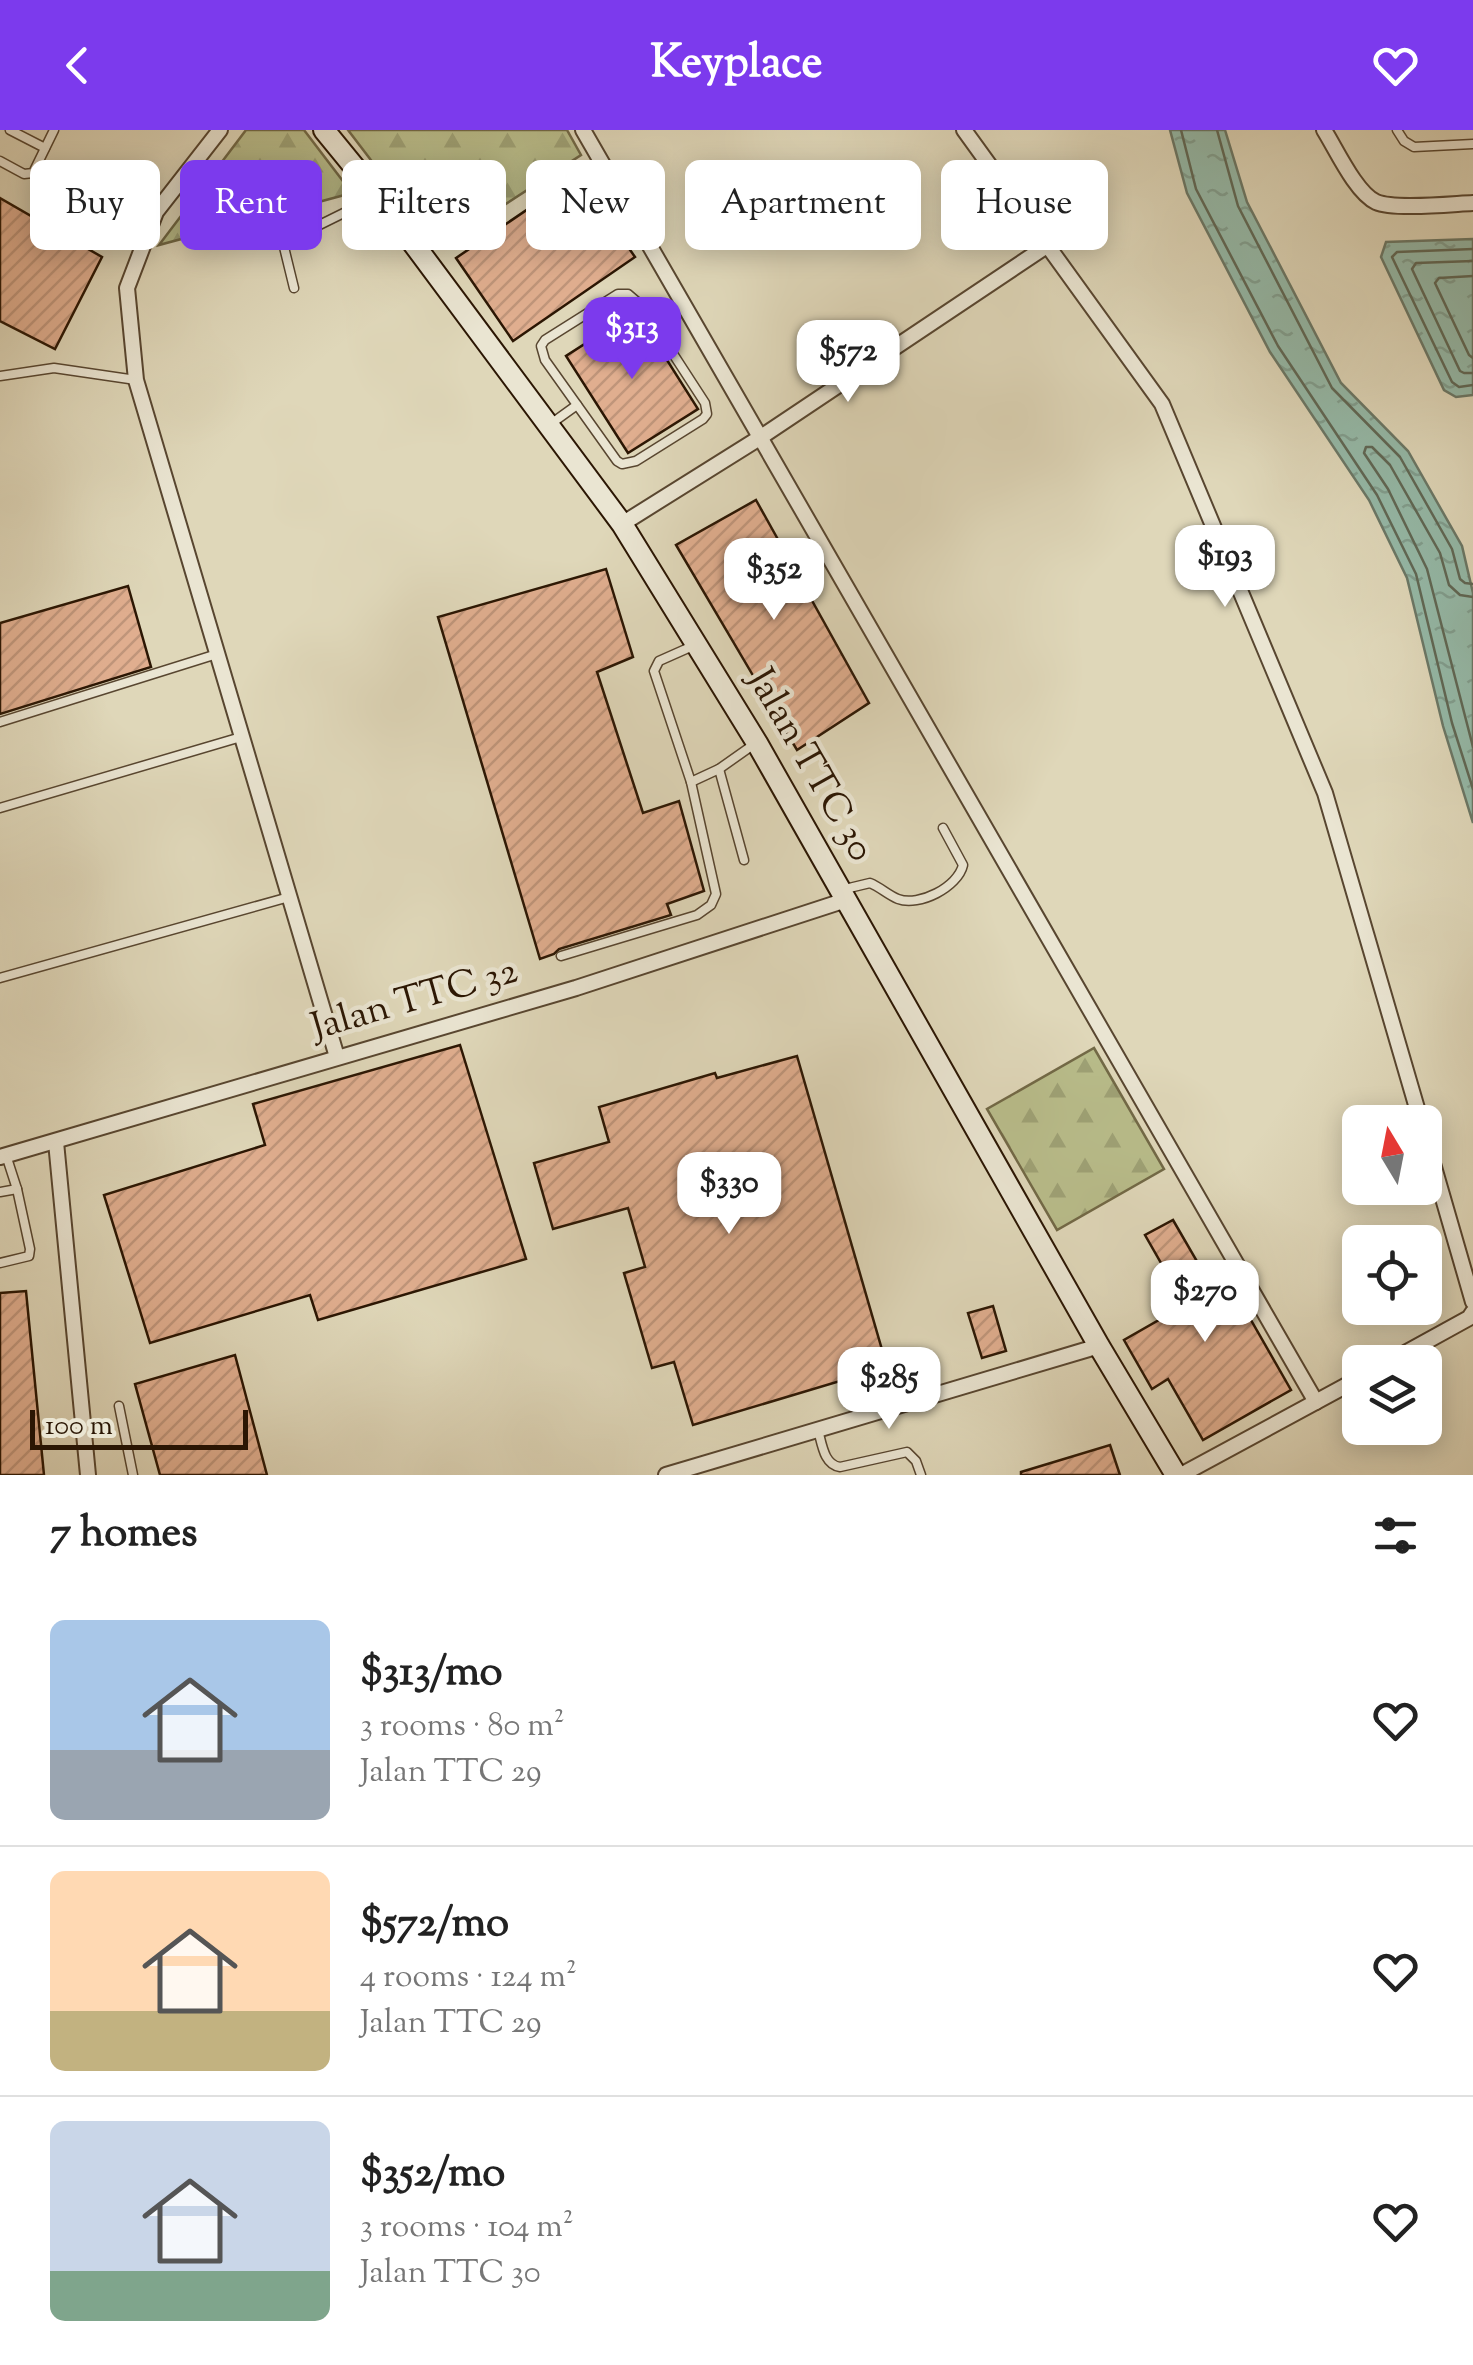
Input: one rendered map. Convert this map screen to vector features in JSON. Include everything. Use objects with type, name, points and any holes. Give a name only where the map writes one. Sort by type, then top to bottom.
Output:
[{"type":"street","points":[[220,130],[156,212],[127,288],[136,380],[337,1057]]},
{"type":"street","name":"Jalan TTC 30","points":[[324,130],[349,160]]},
{"type":"street","points":[[583,130],[1316,1402]]},
{"type":"street","points":[[964,130],[986,160]]},
{"type":"street","points":[[1324,130],[1360,189],[1375,202],[1473,204]]},
{"type":"street","name":"Jalan TTC 30","points":[[418,250],[622,524],[697,644],[1099,1346],[1178,1475]]},
{"type":"street","points":[[622,524],[1040,250]]},
{"type":"street","points":[[1052,250],[1162,404],[1325,793],[1416,1105]]},
{"type":"street","name":"Jalan TTC 32","points":[[3,1156],[576,988],[843,895]]},
{"type":"street","points":[[56,1142],[88,1475]]},
{"type":"street","points":[[1442,1195],[1473,1302]]},
{"type":"street","points":[[1419,1345],[1471,1315]]},
{"type":"street","points":[[666,1475],[1099,1346]]},
{"type":"street","points":[[1178,1475],[1342,1388]]},
{"type":"lane","points":[[10,130],[45,148]]},
{"type":"lane","points":[[0,161],[24,174],[34,173],[54,130]]},
{"type":"lane","points":[[1397,130],[1414,147],[1473,144]]},
{"type":"lane","points":[[294,288],[283,242],[342,213]]},
{"type":"lane","points":[[628,294],[642,306],[705,404],[707,414],[636,460],[622,464],[576,405],[545,360],[544,340],[613,296],[628,294]]},
{"type":"lane","points":[[0,376],[54,368],[136,380]]},
{"type":"lane","points":[[549,426],[576,405]]},
{"type":"lane","points":[[561,956],[697,915],[711,905],[716,894],[691,782],[654,671],[658,662],[697,644]]},
{"type":"lane","points":[[0,722],[217,654]]},
{"type":"lane","points":[[0,808],[242,737]]},
{"type":"lane","points":[[691,782],[719,770],[757,743]]},
{"type":"lane","points":[[719,770],[744,860]]},
{"type":"lane","points":[[843,895],[870,883],[898,900],[912,902],[944,888],[960,876],[963,866],[943,828]]},
{"type":"lane","points":[[0,978],[288,897]]},
{"type":"lane","points":[[0,1263],[29,1256],[30,1249],[17,1189],[3,1156]]},
{"type":"lane","points":[[0,1192],[17,1189]]},
{"type":"lane","points":[[119,1406],[133,1475]]},
{"type":"lane","points":[[818,1430],[833,1466],[906,1452],[916,1461],[921,1475]]},
{"type":"green space","points":[[246,130],[304,130],[342,180],[342,196],[322,201],[322,160],[223,160]]},
{"type":"green space","points":[[348,130],[567,130],[581,155],[573,160],[526,160],[526,191],[506,204],[506,160],[371,160]]},
{"type":"green space","points":[[180,217],[180,239],[160,244]]},
{"type":"green space","points":[[1094,1048],[1164,1169],[1057,1230],[987,1109]]},
{"type":"water","points":[[1170,130],[1225,130],[1247,202],[1341,383],[1408,451],[1462,546],[1473,593],[1473,823],[1443,726],[1407,578],[1369,500],[1270,352],[1187,193]]},
{"type":"water","points":[[1473,239],[1473,395],[1456,397],[1444,390],[1381,257],[1386,242]]},
{"type":"building","points":[[0,198],[30,215],[30,250],[90,250],[102,257],[55,349],[0,321]]},
{"type":"building","points":[[526,210],[526,250],[630,250],[635,257],[513,341],[456,258],[468,250],[506,250],[506,224]]},
{"type":"building","points":[[636,311],[698,409],[628,453],[566,356]]},
{"type":"building","points":[[756,500],[869,703],[797,750],[676,545]]},
{"type":"building","points":[[606,569],[633,657],[597,672],[643,813],[679,801],[704,891],[667,904],[671,915],[559,949],[540,959],[438,617]]},
{"type":"building","points":[[128,586],[151,667],[0,714],[0,623]]},
{"type":"building","points":[[460,1045],[526,1259],[318,1320],[310,1295],[150,1343],[104,1195],[265,1145],[253,1104]]},
{"type":"building","points":[[797,1056],[887,1367],[693,1425],[674,1362],[652,1368],[624,1273],[645,1267],[628,1208],[553,1229],[534,1163],[609,1142],[599,1107],[715,1073],[717,1078]]},
{"type":"building","points":[[1173,1220],[1213,1289],[1228,1280],[1291,1390],[1203,1440],[1168,1379],[1152,1389],[1124,1340],[1185,1305],[1145,1235]]},
{"type":"building","points":[[26,1291],[44,1475],[0,1475],[0,1293]]},
{"type":"building","points":[[993,1306],[1006,1351],[982,1358],[968,1313]]},
{"type":"building","points":[[235,1355],[267,1475],[160,1475],[135,1384]]},
{"type":"building","points":[[1110,1445],[1120,1475],[1021,1475],[1021,1472]]}]
